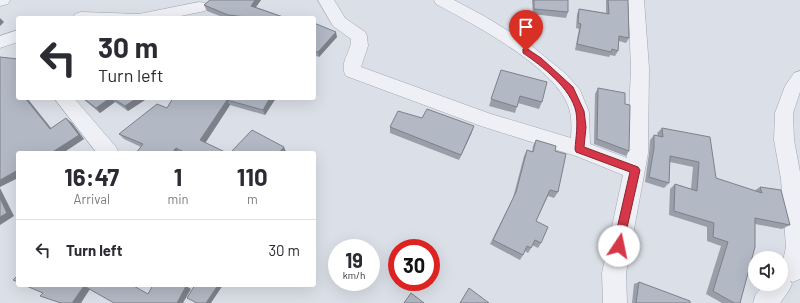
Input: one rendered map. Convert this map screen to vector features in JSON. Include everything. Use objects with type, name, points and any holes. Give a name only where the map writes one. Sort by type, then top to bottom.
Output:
[{"type":"street","points":[[326,0],[339,22],[359,36],[361,43],[351,66],[352,71],[488,121],[580,149],[635,170]]},
{"type":"street","points":[[442,0],[500,34],[538,60],[570,89],[580,111],[580,149]]},
{"type":"street","points":[[615,303],[614,272],[638,153],[640,93],[636,0]]},
{"type":"street","points":[[154,16],[199,7]]},
{"type":"street","points":[[765,303],[789,277],[797,247],[791,179],[784,140],[784,113],[791,91],[800,78]]},
{"type":"street","points":[[65,100],[107,151]]},
{"type":"building","points":[[210,0],[255,0],[251,6],[280,16],[228,15],[204,5]]},
{"type":"building","points":[[534,0],[568,0],[568,12],[534,9]]},
{"type":"building","points":[[608,0],[628,0],[629,38],[619,36],[618,51],[612,49],[611,52],[577,44],[581,24],[578,23],[579,9],[609,14]]},
{"type":"building","points":[[316,24],[336,32],[318,52],[316,52]]},
{"type":"building","points":[[0,57],[16,59],[16,100],[27,100],[50,129],[66,118],[79,135],[54,151],[16,151],[16,171],[0,180]]},
{"type":"building","points":[[501,70],[547,82],[542,102],[520,96],[517,107],[491,99]]},
{"type":"building","points":[[598,88],[625,93],[625,104],[630,105],[629,151],[597,139]]},
{"type":"building","points":[[86,100],[107,100],[96,108]]},
{"type":"building","points":[[115,100],[134,100],[125,106]]},
{"type":"building","points":[[172,100],[227,100],[200,140],[223,151],[182,151],[176,148],[174,151],[138,151],[143,144],[119,134],[157,104],[167,108]]},
{"type":"building","points":[[227,100],[269,100],[263,110]]},
{"type":"building","points":[[427,109],[474,126],[461,155],[390,127],[398,111],[422,118]]},
{"type":"building","points":[[662,128],[710,137],[716,178],[762,193],[760,187],[781,190],[790,225],[755,218],[755,247],[754,251],[748,251],[748,273],[740,303],[734,303],[713,291],[728,242],[713,237],[714,223],[674,211],[675,184],[697,191],[699,162],[670,156],[669,183],[649,177],[654,148],[654,135],[663,137]]},
{"type":"building","points":[[252,130],[284,147],[281,151],[232,151]]},
{"type":"building","points":[[536,140],[556,146],[555,151],[566,154],[558,192],[550,190],[536,221],[548,227],[541,243],[535,240],[531,248],[527,246],[523,255],[493,240],[516,192],[527,150],[533,152]]},
{"type":"building","points":[[0,198],[7,213],[0,217]]},
{"type":"building","points":[[639,282],[690,301],[690,303],[636,303]]},
{"type":"building","points":[[29,287],[83,287],[72,303],[61,303],[40,296],[43,293]]},
{"type":"building","points":[[86,287],[136,287],[148,294],[152,287],[185,287],[177,303],[114,303]]},
{"type":"building","points":[[194,287],[217,287],[206,303],[197,303],[187,298]]},
{"type":"building","points":[[469,288],[489,303],[460,303]]},
{"type":"building","points":[[411,293],[424,303],[404,303]]},
{"type":"route","points":[[526,51],[570,89],[580,111],[580,149],[635,170],[619,246]]}]
